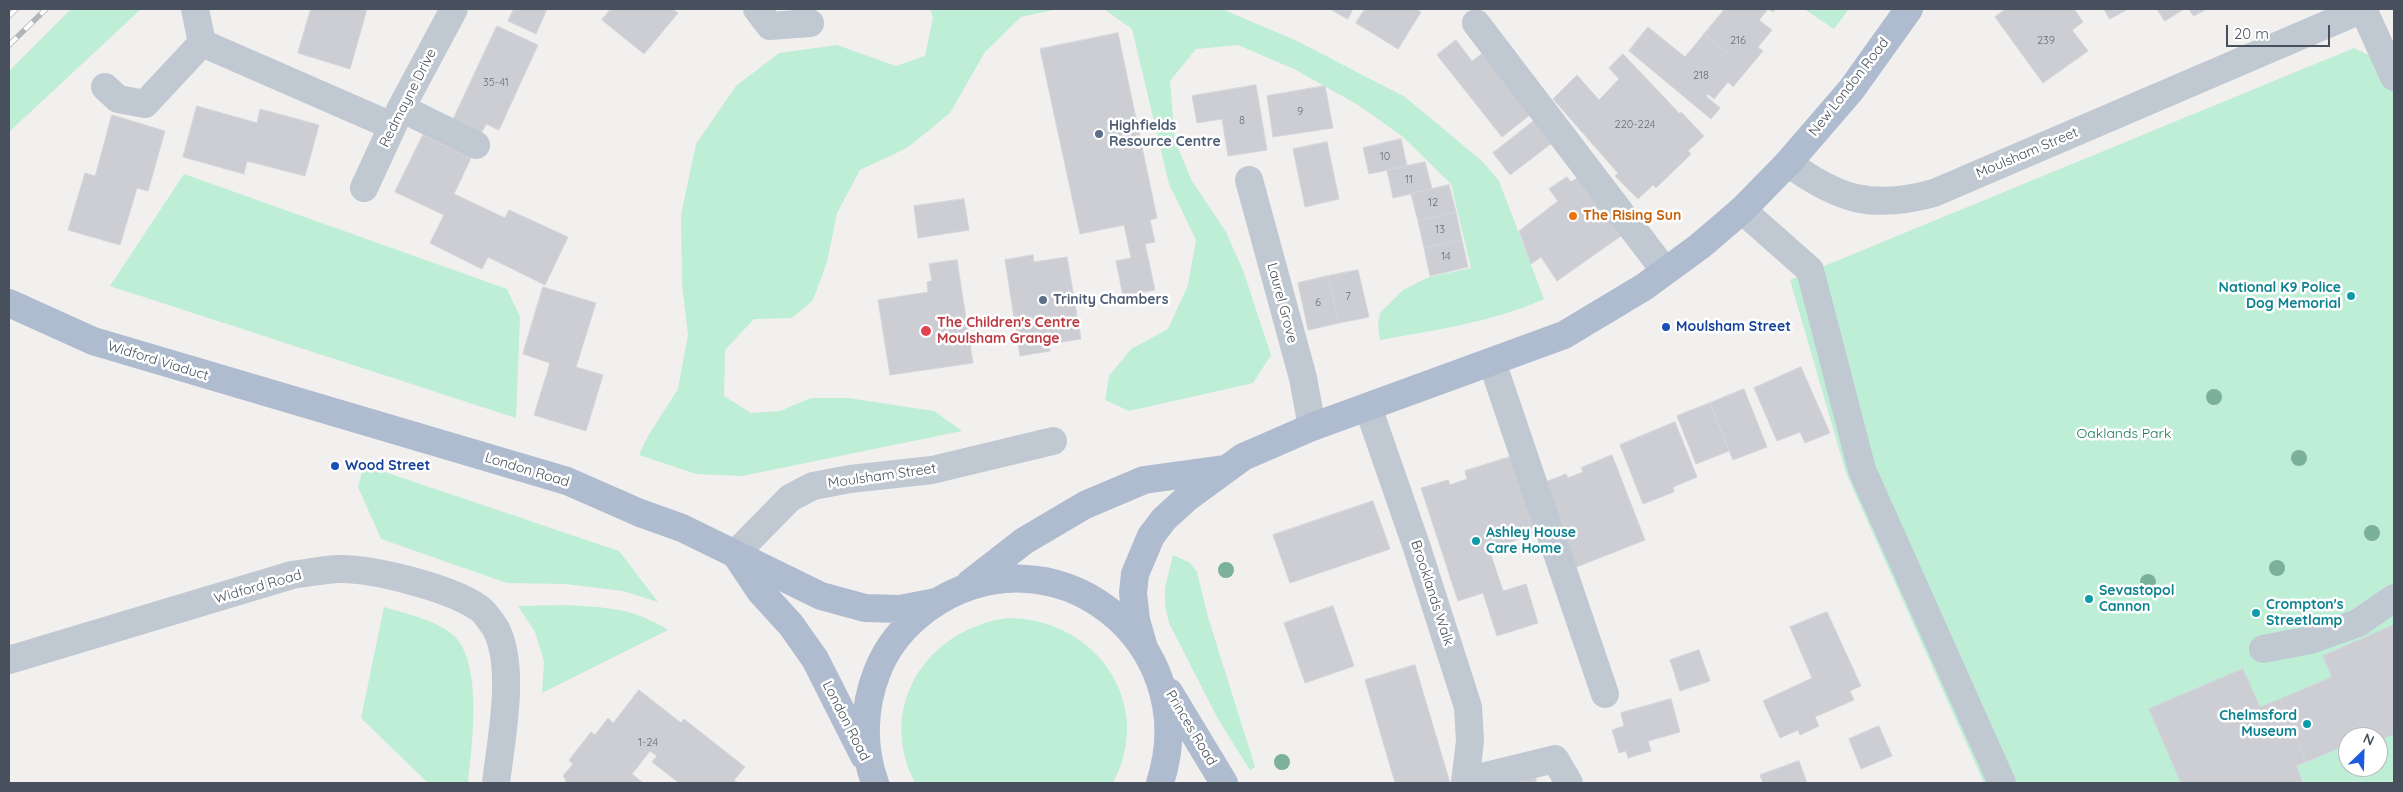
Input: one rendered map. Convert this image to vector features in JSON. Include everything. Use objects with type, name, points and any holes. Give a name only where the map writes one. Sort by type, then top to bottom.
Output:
[{"type":"main road","name":"New London Road","points":[[1788,163],[1851,90],[1909,9]]},
{"type":"main road","points":[[1144,648],[1136,620],[1133,592],[1135,574],[1141,556],[1151,536],[1164,519],[1187,498],[1226,468],[1243,458],[1312,427],[1564,335],[1644,287],[1700,246],[1742,210],[1788,163]]},
{"type":"main road","name":"Widford Viaduct","points":[[9,303],[94,341],[311,406]]},
{"type":"main road","name":"London Road","points":[[311,406],[567,481],[640,513],[682,528],[821,596],[865,608],[900,609],[936,602]]},
{"type":"main road","points":[[963,589],[1024,541],[1085,505],[1144,480],[1226,468]]},
{"type":"main road","name":"London Road","points":[[735,554],[760,591],[791,626],[815,659],[873,778]]},
{"type":"main road","points":[[873,778],[866,720],[870,691],[879,668],[902,631],[936,602],[963,589],[995,580],[1027,579],[1063,586],[1087,596],[1111,611],[1129,628],[1144,648],[1158,674],[1165,693],[1169,725],[1167,758],[1160,783]]},
{"type":"main road","name":"Princes Road","points":[[1158,674],[1224,783]]},
{"type":"street","points":[[195,9],[202,43]]},
{"type":"street","name":"Redmayne Drive","points":[[364,188],[397,117],[454,9]]},
{"type":"street","points":[[757,9],[770,26],[810,23]]},
{"type":"street","points":[[2363,9],[2394,77]]},
{"type":"street","name":"Moulsham Street","points":[[1788,163],[1808,178],[1835,192],[1871,202],[1912,199],[1934,193],[2363,9]]},
{"type":"street","points":[[1476,23],[1665,271]]},
{"type":"street","points":[[105,87],[118,99],[145,104],[202,43]]},
{"type":"street","points":[[202,43],[476,145]]},
{"type":"street","name":"Laurel Grove","points":[[1248,180],[1303,378],[1312,427]]},
{"type":"street","points":[[1742,210],[1810,270],[1862,470],[2002,783]]},
{"type":"street","points":[[1492,362],[1606,694]]},
{"type":"street","name":"Brooklands Walk","points":[[1368,407],[1417,548],[1468,707],[1470,741],[1465,782]]},
{"type":"street","name":"Moulsham Street","points":[[735,554],[790,498],[814,486],[850,479],[932,470],[1053,441]]},
{"type":"street","name":"Widford Road","points":[[9,660],[292,575],[338,569],[388,575],[456,596],[480,609],[496,629],[504,656],[505,689],[496,783]]},
{"type":"street","points":[[2263,649],[2310,640],[2358,623],[2394,598]]},
{"type":"street","points":[[1465,782],[1555,759],[1569,783]]},
{"type":"green space","points":[[71,9],[141,9],[9,132],[9,71]]},
{"type":"green space","points":[[930,9],[1058,9],[1021,17],[985,52],[950,113],[907,148],[860,170],[837,213],[827,262],[813,300],[792,318],[754,319],[725,350],[724,396],[751,413],[780,411],[811,398],[848,398],[934,411],[962,431],[742,476],[696,474],[639,455],[648,436],[678,389],[688,335],[682,284],[681,215],[696,144],[736,86],[779,53],[837,45],[896,66],[925,56],[933,18]]},
{"type":"green space","points":[[1104,9],[1222,9],[1297,41],[1405,97],[1482,161],[1499,181],[1544,299],[1505,314],[1443,329],[1380,340],[1378,325],[1380,313],[1403,290],[1429,277],[1471,268],[1451,184],[1402,136],[1358,105],[1294,69],[1238,45],[1196,49],[1170,81],[1175,141],[1192,181],[1226,232],[1244,273],[1271,355],[1253,383],[1129,411],[1105,400],[1109,376],[1131,349],[1168,329],[1188,285],[1196,240],[1169,184],[1132,29]]},
{"type":"green space","points":[[1804,9],[1849,9],[1834,29]]},
{"type":"green space","name":"Oaklands Park","points":[[2394,46],[2394,783],[1984,783],[1846,473],[1790,280],[2354,48],[2371,56]]},
{"type":"green space","points":[[184,174],[507,289],[520,317],[516,418],[110,286]]},
{"type":"green space","points":[[364,465],[619,551],[658,602],[623,591],[565,584],[507,583],[381,539],[358,487]]},
{"type":"green space","points":[[1173,555],[1190,563],[1197,572],[1208,617],[1255,767],[1250,770],[1218,719],[1169,623],[1165,605],[1165,588]]},
{"type":"green space","points":[[565,605],[606,608],[631,613],[668,630],[542,693],[544,661],[535,632],[518,606]]},
{"type":"green space","points":[[384,607],[437,624],[452,634],[462,646],[469,663],[474,705],[468,783],[428,783],[361,718]]},
{"type":"green space","points":[[1008,618],[1039,622],[1067,633],[1091,649],[1109,670],[1122,696],[1127,723],[1124,753],[1113,783],[915,783],[904,755],[902,727],[906,700],[916,676],[932,655],[953,638],[979,625]]},
{"type":"building","points":[[311,9],[367,9],[350,69],[298,53]]},
{"type":"building","points":[[514,9],[547,9],[536,34],[508,21]]},
{"type":"building","points":[[611,9],[673,9],[678,13],[644,54],[602,20]]},
{"type":"building","points":[[1330,9],[1353,9],[1348,19]]},
{"type":"building","points":[[1365,9],[1417,9],[1421,12],[1398,49],[1356,23]]},
{"type":"building","points":[[1725,9],[1768,9],[1759,20],[1772,30],[1758,47],[1763,51],[1747,70],[1704,34]]},
{"type":"building","points":[[2006,9],[2074,9],[2083,22],[2072,30],[2088,51],[2043,83],[1995,17]]},
{"type":"building","points":[[2104,9],[2128,9],[2110,19]]},
{"type":"building","points":[[2157,9],[2184,9],[2165,21]]},
{"type":"building","points":[[2189,9],[2207,9],[2194,16]]},
{"type":"building","points":[[497,26],[538,45],[499,130],[486,124],[481,134],[453,120]]},
{"type":"building","points":[[1648,27],[1685,57],[1704,34],[1747,70],[1733,87],[1728,82],[1714,99],[1708,94],[1706,96],[1720,108],[1711,119],[1629,51]]},
{"type":"building","name":"Highfields Resource Centre","points":[[1118,33],[1157,218],[1150,220],[1155,242],[1145,244],[1155,290],[1123,296],[1116,261],[1131,258],[1124,225],[1080,234],[1040,49]]},
{"type":"building","points":[[1456,40],[1472,61],[1483,53],[1531,114],[1502,137],[1437,55]]},
{"type":"building","points":[[1623,54],[1680,114],[1681,112],[1704,136],[1688,151],[1691,154],[1656,188],[1653,185],[1638,199],[1615,176],[1618,173],[1553,99],[1577,75],[1599,100],[1619,79],[1609,68]]},
{"type":"building","points":[[1256,85],[1267,150],[1228,156],[1222,119],[1197,123],[1192,96]]},
{"type":"building","points":[[1325,86],[1333,128],[1273,137],[1267,96]]},
{"type":"building","points":[[197,106],[257,123],[260,109],[319,125],[305,176],[247,161],[244,174],[183,157]]},
{"type":"building","points":[[112,115],[165,131],[148,191],[137,188],[120,245],[68,230],[85,173],[95,176]]},
{"type":"building","points":[[1535,120],[1552,143],[1510,175],[1493,153]]},
{"type":"building","points":[[423,135],[471,158],[454,194],[505,218],[509,210],[568,237],[545,285],[488,257],[482,269],[430,243],[444,215],[395,192]]},
{"type":"building","points":[[1401,139],[1407,166],[1369,174],[1363,148]]},
{"type":"building","points":[[1327,142],[1339,199],[1305,207],[1293,149]]},
{"type":"building","points":[[1425,162],[1432,189],[1393,198],[1387,170]]},
{"type":"building","name":"The Rising Sun","points":[[1567,177],[1571,182],[1579,177],[1621,236],[1557,281],[1541,257],[1531,264],[1519,231],[1558,201],[1549,189]]},
{"type":"building","points":[[1449,185],[1456,212],[1418,221],[1411,194]]},
{"type":"building","points":[[964,199],[969,230],[918,238],[914,206]]},
{"type":"building","points":[[1456,212],[1462,240],[1424,248],[1418,221]]},
{"type":"building","points":[[1462,240],[1468,267],[1430,276],[1424,248]]},
{"type":"building","name":"Trinity Chambers","points":[[1033,255],[1034,262],[1067,257],[1081,339],[1049,344],[1050,351],[1020,356],[1005,260]]},
{"type":"building","name":"The Children's Centre Moulsham Grange","points":[[957,260],[973,363],[890,375],[878,300],[928,292],[927,282],[932,281],[929,264]]},
{"type":"building","points":[[1358,270],[1369,317],[1339,323],[1328,276]]},
{"type":"building","points":[[1328,276],[1339,323],[1308,330],[1298,283]]},
{"type":"building","points":[[543,287],[596,303],[576,367],[603,375],[586,431],[534,415],[550,363],[523,354]]},
{"type":"building","points":[[1801,367],[1830,433],[1805,443],[1800,432],[1777,441],[1754,388]]},
{"type":"building","points":[[1744,389],[1767,447],[1733,460],[1710,403]]},
{"type":"building","points":[[1710,403],[1729,451],[1696,464],[1677,416]]},
{"type":"building","points":[[1675,422],[1697,477],[1673,487],[1674,492],[1643,504],[1620,445]]},
{"type":"building","points":[[1612,455],[1645,540],[1574,568],[1540,484],[1566,474],[1568,478],[1583,472],[1581,468]]},
{"type":"building","name":"Ashley House Care Home","points":[[1513,456],[1538,533],[1489,549],[1503,591],[1526,584],[1538,623],[1497,636],[1483,593],[1458,601],[1421,488],[1448,480],[1450,485],[1467,479],[1465,471]]},
{"type":"building","points":[[1373,501],[1390,549],[1290,583],[1273,535]]},
{"type":"building","points":[[1333,606],[1354,666],[1305,683],[1284,623]]},
{"type":"building","points":[[1827,612],[1861,686],[1850,691],[1854,700],[1815,717],[1819,726],[1800,735],[1798,730],[1780,738],[1763,701],[1812,678],[1790,627]]},
{"type":"building","points":[[2394,625],[2394,734],[2388,737],[2388,727],[2338,727],[2338,748],[2306,762],[2280,699],[2332,677],[2323,656]]},
{"type":"building","points":[[1699,650],[1710,681],[1680,691],[1670,660]]},
{"type":"building","points":[[1415,665],[1450,783],[1395,783],[1365,680]]},
{"type":"building","points":[[2243,669],[2260,707],[2280,699],[2306,762],[2296,766],[2303,783],[2181,783],[2149,709]]},
{"type":"building","points":[[639,690],[681,723],[684,719],[745,767],[734,780],[738,783],[679,783],[652,762],[657,756],[650,751],[632,774],[643,783],[564,783],[566,780],[563,776],[573,764],[569,760],[591,732],[595,735],[608,718],[613,723]]},
{"type":"building","points":[[1671,699],[1680,732],[1648,741],[1651,751],[1628,758],[1626,751],[1619,753],[1612,730],[1624,726],[1621,713]]},
{"type":"building","points":[[1879,726],[1892,756],[1861,769],[1849,739]]},
{"type":"building","points":[[1799,761],[1807,783],[1763,783],[1760,775]]},
{"type":"building","points":[[1534,772],[1537,783],[1497,783]]},
{"type":"railway","points":[[9,16],[16,9]]},
{"type":"railway","points":[[9,45],[46,9]]},
{"type":"place","name":"Highfields Resource Centre","points":[[1099,134]]},
{"type":"place","name":"The Rising Sun","points":[[1573,216]]},
{"type":"place","name":"National K9 Police Dog Memorial","points":[[2351,296]]},
{"type":"place","name":"Trinity Chambers","points":[[1043,300]]},
{"type":"place","name":"Moulsham Street","points":[[1666,327]]},
{"type":"place","name":"The Children's Centre Moulsham Grange","points":[[926,331]]},
{"type":"place","name":"Wood Street","points":[[335,466]]},
{"type":"place","name":"Ashley House Care Home","points":[[1476,541]]},
{"type":"place","name":"Sevastopol Cannon","points":[[2089,599]]},
{"type":"place","name":"Crompton's Streetlamp","points":[[2256,613]]},
{"type":"place","name":"Chelmsford Museum","points":[[2307,724]]}]
